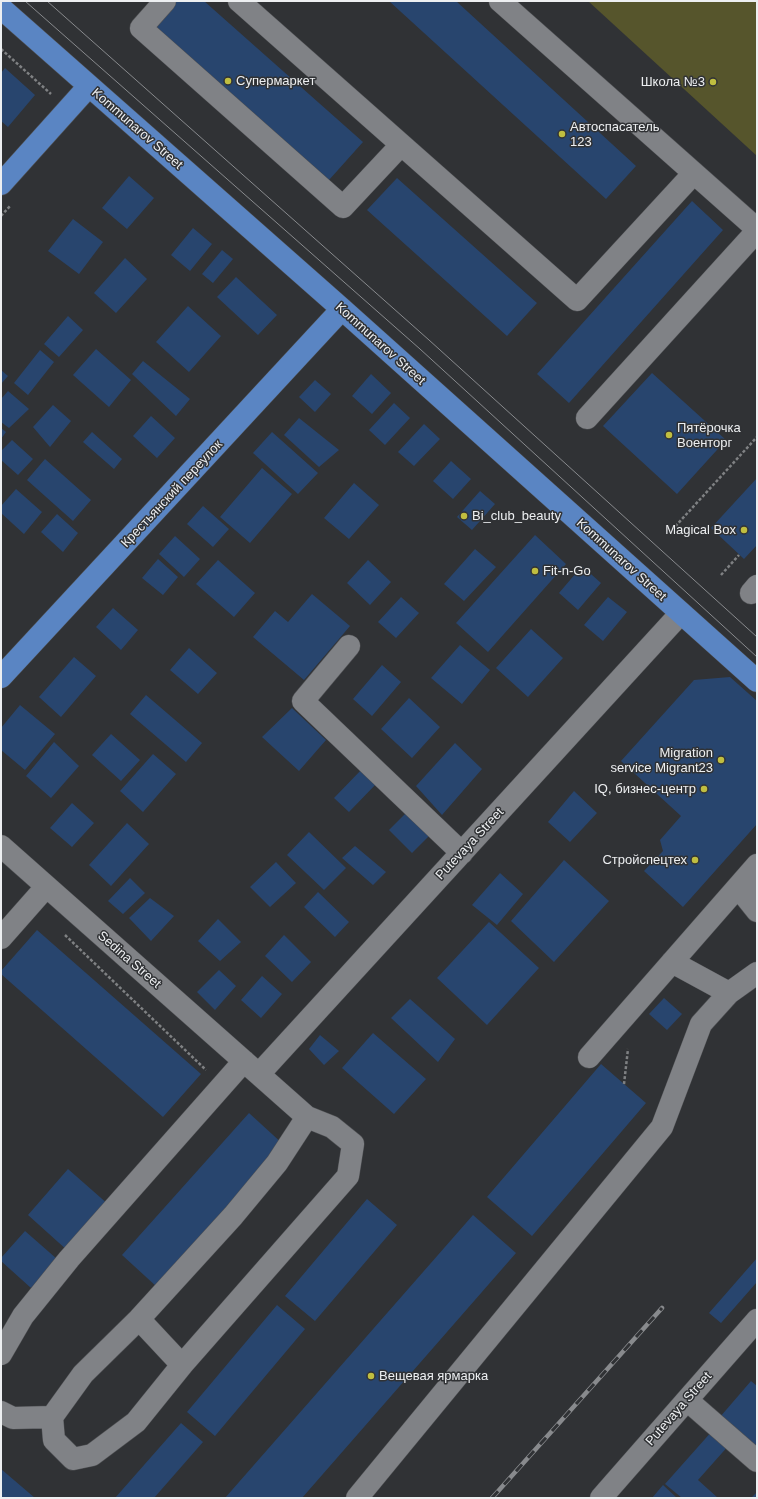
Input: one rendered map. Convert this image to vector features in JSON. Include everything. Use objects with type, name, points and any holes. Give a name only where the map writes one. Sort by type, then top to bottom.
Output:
[{"type":"main road","name":"Kommunarov Street","points":[[1,8],[342,309],[757,681]]},
{"type":"main road","points":[[1,184],[89,86]]},
{"type":"main road","name":"Крестьянский переулок","points":[[1,677],[342,309]]},
{"type":"street","points":[[165,1],[141,28],[343,207],[402,145]]},
{"type":"street","points":[[239,1],[577,300],[694,173]]},
{"type":"street","points":[[500,1],[757,230],[587,418]]},
{"type":"street","name":"Putevaya Street","points":[[1,1354],[23,1316],[69,1259],[222,1086],[251,1067],[462,853],[681,613]]},
{"type":"street","points":[[349,646],[303,701],[462,853]]},
{"type":"street","name":"Sedina Street","points":[[1,846],[46,888],[307,1117],[332,1127],[353,1144],[348,1176],[182,1365]]},
{"type":"street","points":[[588,1057],[757,865]]},
{"type":"street","points":[[757,884],[745,896],[757,911]]},
{"type":"street","points":[[1,938],[46,888]]},
{"type":"street","points":[[672,962],[729,993]]},
{"type":"street","points":[[357,1498],[662,1127],[700,1024],[729,993],[757,974]]},
{"type":"street","points":[[139,1319],[182,1365],[136,1422],[92,1455],[73,1459],[54,1440],[52,1417],[82,1374],[139,1319],[233,1216],[277,1163],[307,1117]]},
{"type":"street","name":"Putevaya Street","points":[[601,1498],[757,1320]]},
{"type":"street","points":[[687,1400],[757,1461]]},
{"type":"street","points":[[1,1412],[13,1418],[52,1417]]},
{"type":"path","points":[[1,48],[52,95]]},
{"type":"path","points":[[672,530],[757,437]]},
{"type":"path","points":[[721,575],[739,555]]},
{"type":"path","points":[[60,931],[222,1086]]},
{"type":"path","points":[[624,1084],[628,1048]]},
{"type":"shaded area","name":"Школа №3","points":[[588,1],[757,1],[757,156]]},
{"type":"building","points":[[175,1],[204,1],[363,142],[329,180],[154,25]]},
{"type":"building","points":[[389,1],[456,1],[636,166],[606,199]]},
{"type":"building","points":[[5,68],[35,95],[8,127],[1,121],[1,73]]},
{"type":"building","points":[[129,176],[154,198],[127,229],[102,208]]},
{"type":"building","points":[[397,178],[537,303],[507,336],[367,210]]},
{"type":"building","points":[[692,201],[723,230],[569,403],[537,374]]},
{"type":"building","points":[[73,219],[103,242],[79,274],[48,251]]},
{"type":"building","points":[[193,228],[212,244],[190,271],[171,255]]},
{"type":"building","points":[[222,250],[233,259],[213,283],[202,274]]},
{"type":"building","points":[[125,258],[147,279],[116,313],[94,293]]},
{"type":"building","points":[[236,277],[277,315],[258,335],[217,297]]},
{"type":"building","points":[[188,306],[221,336],[189,372],[156,342]]},
{"type":"building","points":[[68,316],[83,330],[59,357],[44,344]]},
{"type":"building","points":[[96,349],[131,380],[109,407],[73,375]]},
{"type":"building","points":[[40,350],[54,362],[28,395],[14,383]]},
{"type":"building","points":[[143,361],[190,399],[176,416],[132,374]]},
{"type":"building","points":[[1,370],[8,376],[1,384]]},
{"type":"building","points":[[652,373],[726,440],[677,494],[603,426]]},
{"type":"building","points":[[371,374],[391,393],[372,414],[352,396]]},
{"type":"building","points":[[315,380],[331,394],[315,412],[299,397]]},
{"type":"building","points":[[8,391],[29,409],[9,428],[1,422],[1,399]]},
{"type":"building","points":[[394,403],[410,418],[385,445],[369,430]]},
{"type":"building","points":[[53,405],[71,421],[50,447],[33,427]]},
{"type":"building","points":[[151,416],[175,438],[157,458],[133,436]]},
{"type":"building","points":[[299,418],[339,450],[319,467],[284,435]]},
{"type":"building","points":[[424,424],[440,439],[414,466],[398,452]]},
{"type":"building","points":[[1,428],[6,432],[1,439]]},
{"type":"building","points":[[92,432],[122,459],[114,469],[83,442]]},
{"type":"building","points":[[272,432],[318,473],[298,494],[253,453]]},
{"type":"building","points":[[12,440],[33,459],[18,475],[1,460],[1,451]]},
{"type":"building","points":[[45,459],[91,500],[73,521],[27,480]]},
{"type":"building","points":[[451,461],[471,479],[453,499],[433,481]]},
{"type":"building","points":[[262,468],[292,494],[250,543],[220,517]]},
{"type":"building","points":[[757,478],[757,545],[744,559],[711,528]]},
{"type":"building","points":[[354,483],[379,505],[349,539],[324,518]]},
{"type":"building","points":[[16,489],[42,512],[24,534],[1,513],[1,506]]},
{"type":"building","points":[[480,491],[495,504],[472,530],[457,517]]},
{"type":"building","points":[[203,506],[229,529],[213,547],[187,524]]},
{"type":"building","points":[[57,514],[78,533],[63,552],[41,532]]},
{"type":"building","points":[[535,535],[566,564],[488,652],[456,623]]},
{"type":"building","points":[[175,536],[200,559],[184,577],[159,554]]},
{"type":"building","points":[[475,549],[496,567],[464,601],[444,584]]},
{"type":"building","points":[[158,559],[178,577],[163,595],[142,578]]},
{"type":"building","points":[[218,560],[255,593],[234,617],[196,584]]},
{"type":"building","points":[[368,560],[391,582],[370,605],[347,583]]},
{"type":"building","points":[[582,566],[601,583],[578,610],[559,593]]},
{"type":"building","points":[[312,594],[350,626],[304,680],[253,637],[275,611],[288,622]]},
{"type":"building","points":[[401,597],[419,613],[396,638],[378,622]]},
{"type":"building","points":[[608,597],[627,612],[603,641],[584,625]]},
{"type":"building","points":[[113,608],[138,630],[121,650],[96,627]]},
{"type":"building","points":[[531,629],[563,658],[528,697],[496,668]]},
{"type":"building","points":[[460,645],[490,670],[462,704],[431,678]]},
{"type":"building","points":[[189,648],[217,673],[198,694],[170,670]]},
{"type":"building","points":[[74,657],[96,676],[61,717],[39,697]]},
{"type":"building","points":[[382,665],[401,682],[372,716],[353,699]]},
{"type":"building","name":"IQ, бизнес-центр","points":[[730,677],[757,701],[757,824],[683,907],[644,871],[663,851],[660,840],[681,816],[621,761],[694,680]]},
{"type":"building","points":[[146,695],[202,743],[186,762],[130,714]]},
{"type":"building","points":[[409,698],[440,727],[412,758],[381,729]]},
{"type":"building","points":[[20,705],[55,734],[25,770],[1,750],[1,728]]},
{"type":"building","points":[[292,708],[326,740],[299,771],[262,737]]},
{"type":"building","points":[[111,734],[140,760],[121,781],[92,755]]},
{"type":"building","points":[[54,742],[79,766],[51,798],[26,776]]},
{"type":"building","points":[[455,743],[482,769],[442,815],[416,786]]},
{"type":"building","points":[[153,754],[176,774],[143,812],[120,791]]},
{"type":"building","points":[[363,768],[378,782],[349,812],[334,798]]},
{"type":"building","points":[[574,791],[597,813],[570,842],[548,822]]},
{"type":"building","points":[[72,803],[94,823],[72,847],[50,828]]},
{"type":"building","points":[[409,810],[433,832],[412,853],[389,830]]},
{"type":"building","points":[[127,823],[149,844],[111,886],[89,865]]},
{"type":"building","points":[[309,832],[346,868],[324,890],[287,855]]},
{"type":"building","points":[[355,846],[386,872],[373,885],[342,858]]},
{"type":"building","points":[[564,860],[609,901],[554,962],[511,921]]},
{"type":"building","points":[[276,862],[296,883],[270,907],[250,887]]},
{"type":"building","points":[[500,873],[523,894],[497,925],[472,905]]},
{"type":"building","points":[[130,878],[145,893],[123,914],[108,901]]},
{"type":"building","points":[[318,892],[349,922],[335,937],[304,907]]},
{"type":"building","points":[[150,898],[174,916],[151,941],[129,918]]},
{"type":"building","points":[[218,919],[241,942],[220,961],[198,941]]},
{"type":"building","points":[[489,922],[539,968],[487,1025],[437,978]]},
{"type":"building","points":[[37,930],[201,1074],[163,1117],[1,974],[1,971]]},
{"type":"building","points":[[284,935],[311,962],[292,982],[265,956]]},
{"type":"building","points":[[219,970],[236,986],[215,1010],[197,992]]},
{"type":"building","points":[[262,976],[282,994],[261,1018],[241,1000]]},
{"type":"building","points":[[664,998],[682,1014],[667,1030],[649,1014]]},
{"type":"building","points":[[410,999],[455,1039],[438,1062],[391,1018]]},
{"type":"building","points":[[373,1033],[426,1079],[394,1114],[342,1068]]},
{"type":"building","points":[[320,1035],[339,1051],[324,1065],[309,1049]]},
{"type":"building","points":[[601,1064],[646,1103],[532,1236],[487,1197]]},
{"type":"building","points":[[249,1113],[284,1145],[157,1287],[122,1255]]},
{"type":"building","points":[[68,1169],[109,1205],[68,1251],[28,1215]]},
{"type":"building","points":[[367,1199],[397,1225],[315,1321],[285,1296]]},
{"type":"building","name":"Вещевая ярмарка","points":[[473,1215],[516,1253],[302,1498],[225,1498]]},
{"type":"building","points":[[25,1231],[57,1259],[31,1288],[1,1261],[1,1258]]},
{"type":"building","points":[[757,1258],[757,1282],[721,1323],[709,1313]]},
{"type":"building","points":[[277,1305],[305,1329],[215,1436],[187,1412]]},
{"type":"building","points":[[751,1381],[757,1386],[757,1449],[720,1417]]},
{"type":"building","points":[[181,1423],[203,1442],[154,1498],[115,1498]]},
{"type":"building","points":[[713,1430],[730,1444],[698,1480],[718,1498],[682,1498],[665,1484]]},
{"type":"building","points":[[1,1469],[35,1498],[1,1498]]},
{"type":"building","points":[[663,1485],[677,1498],[652,1498]]},
{"type":"building","points":[[757,1492],[757,1498],[751,1498]]},
{"type":"tram line","points":[[25,1],[420,349],[757,657]]},
{"type":"tram line","points":[[47,1],[429,340],[757,637]]},
{"type":"railway","points":[[492,1498],[662,1308]]},
{"type":"place","name":"Супермаркет","points":[[228,81]]},
{"type":"place","name":"Школа №3","points":[[713,82]]},
{"type":"place","name":"Автоспасатель 123","points":[[562,134]]},
{"type":"place","name":"Пятёрочка Военторг","points":[[669,435]]},
{"type":"place","name":"Bi_club_beauty","points":[[464,516]]},
{"type":"place","name":"Magical Box","points":[[744,530]]},
{"type":"place","name":"Fit-n-Go","points":[[535,571]]},
{"type":"place","name":"Migration service Migrant23","points":[[721,760]]},
{"type":"place","name":"IQ, бизнес-центр","points":[[704,789]]},
{"type":"place","name":"Стройспецтех","points":[[695,860]]},
{"type":"place","name":"Вещевая ярмарка","points":[[371,1376]]}]
